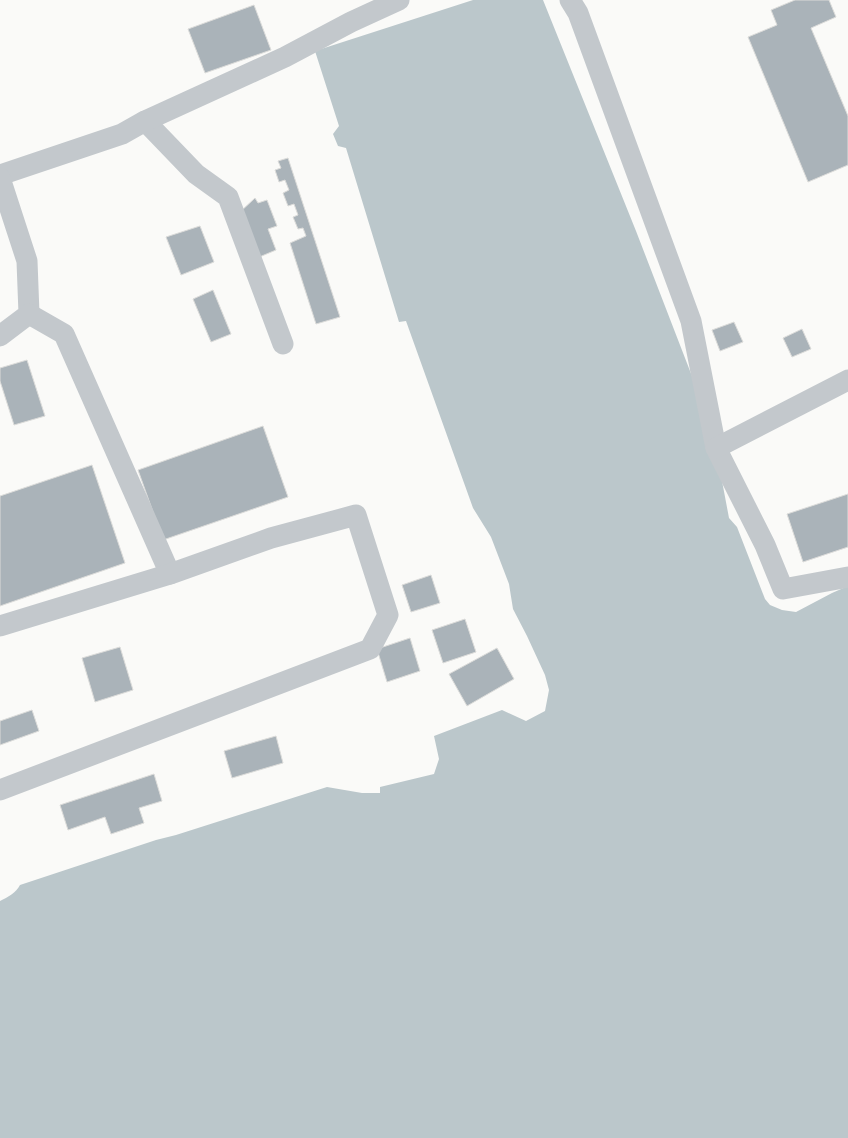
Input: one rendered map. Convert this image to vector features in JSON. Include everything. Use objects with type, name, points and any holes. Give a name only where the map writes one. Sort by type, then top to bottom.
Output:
[{"type":"street","points":[[29,314],[26,261],[0,177],[122,134],[145,121],[284,57],[351,22],[399,0]]},
{"type":"street","points":[[570,0],[578,13],[691,321],[716,448],[766,545],[783,589],[848,577]]},
{"type":"street","points":[[145,121],[196,174],[228,197],[283,344]]},
{"type":"street","points":[[0,336],[29,314]]},
{"type":"street","points":[[29,314],[64,334],[170,574]]},
{"type":"street","points":[[716,448],[848,380]]},
{"type":"street","points":[[0,626],[170,574],[271,538],[356,514],[388,614],[370,649],[0,790]]},
{"type":"shaded area","points":[[473,0],[543,0],[636,231],[712,428],[729,518],[737,527],[765,599],[770,605],[782,610],[796,612],[848,586],[848,1138],[0,1138],[0,901],[14,893],[20,885],[156,840],[327,787],[362,793],[380,793],[380,787],[434,774],[439,759],[434,736],[502,710],[526,721],[545,711],[549,690],[545,675],[513,609],[509,584],[491,537],[473,508],[406,321],[399,322],[346,148],[338,146],[333,134],[339,126],[315,51]]},
{"type":"building","points":[[795,0],[829,0],[836,17],[811,28],[848,116],[848,165],[808,182],[748,37],[777,25],[771,10]]},
{"type":"building","points":[[254,5],[271,50],[205,73],[188,29]]},
{"type":"building","points":[[288,158],[340,317],[316,324],[290,243],[306,236],[303,228],[298,229],[293,217],[298,215],[294,204],[288,206],[283,193],[289,190],[285,180],[279,182],[275,170],[281,168],[278,161]]},
{"type":"building","points":[[255,198],[258,203],[267,200],[277,226],[268,229],[276,250],[257,258],[239,213]]},
{"type":"building","points":[[200,226],[214,262],[181,275],[166,237]]},
{"type":"building","points":[[213,290],[231,334],[211,342],[193,299]]},
{"type":"building","points":[[734,322],[743,342],[720,351],[712,330]]},
{"type":"building","points":[[802,329],[811,349],[792,357],[783,338]]},
{"type":"building","points":[[27,360],[45,416],[14,425],[0,381],[0,368]]},
{"type":"building","points":[[263,426],[288,497],[163,540],[138,470]]},
{"type":"building","points":[[92,465],[125,563],[0,606],[0,496]]},
{"type":"building","points":[[848,494],[848,547],[803,562],[787,514]]},
{"type":"building","points":[[431,575],[440,603],[411,612],[402,585]]},
{"type":"building","points":[[465,619],[476,652],[443,663],[432,630]]},
{"type":"building","points":[[410,638],[420,671],[387,682],[377,649]]},
{"type":"building","points":[[120,647],[133,690],[95,702],[82,658]]},
{"type":"building","points":[[497,648],[514,679],[467,706],[449,674]]},
{"type":"building","points":[[32,710],[39,731],[0,745],[0,721]]},
{"type":"building","points":[[276,736],[283,763],[232,778],[224,751]]},
{"type":"building","points":[[154,774],[162,801],[139,808],[144,823],[111,834],[105,817],[68,830],[60,805]]}]
